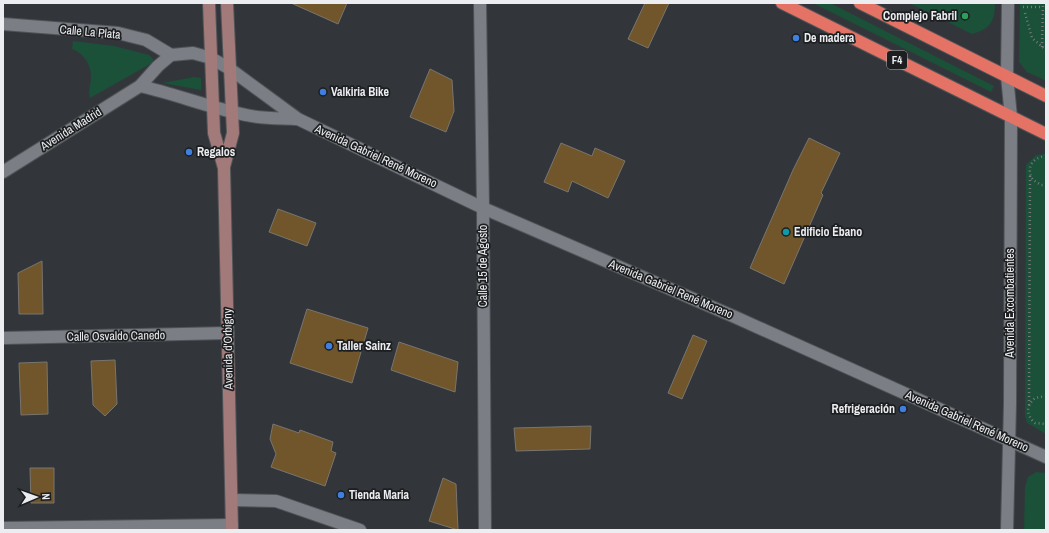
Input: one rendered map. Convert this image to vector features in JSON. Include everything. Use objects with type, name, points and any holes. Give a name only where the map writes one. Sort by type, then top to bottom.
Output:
[{"type":"highway","name":"F4","points":[[782,3],[1046,134]]},
{"type":"highway","points":[[860,3],[1046,96]]},
{"type":"main road","name":"Avenida d'Orbigny","points":[[209,3],[214,133],[224,168]]},
{"type":"main road","name":"Avenida d'Orbigny","points":[[227,3],[232,133],[224,168],[232,528]]},
{"type":"street","name":"Calle 15 de Agosto","points":[[480,3],[483,208],[484,530]]},
{"type":"street","name":"Avenida Excombatientes","points":[[1008,3],[1007,76],[1011,117],[1008,530]]},
{"type":"street","name":"Calle La Plata","points":[[3,24],[118,34],[146,40],[171,55]]},
{"type":"street","points":[[171,55],[193,52],[211,58]]},
{"type":"street","name":"Avenida Madrid","points":[[3,172],[140,86],[158,66],[171,55]]},
{"type":"street","name":"Avenida Gabriel René Moreno","points":[[211,58],[230,69],[298,119],[483,208],[728,314],[1046,457]]},
{"type":"street","points":[[140,86],[164,91],[213,107]]},
{"type":"street","name":"Avenida Gabriel René Moreno","points":[[213,107],[248,116],[298,119]]},
{"type":"street","name":"Calle Osvaldo Canedo","points":[[3,338],[228,333]]},
{"type":"street","points":[[232,500],[276,501],[360,530]]},
{"type":"street","points":[[3,528],[232,528]]},
{"type":"path","points":[[1042,48],[1043,3]]},
{"type":"path","points":[[1043,7],[1024,5],[1032,38],[1046,50]]},
{"type":"path","points":[[1046,156],[1037,158],[1033,162],[1029,171],[1028,410],[1031,420],[1035,423],[1046,425]]},
{"type":"path","points":[[1030,176],[1037,183],[1046,185]]},
{"type":"path","points":[[1029,405],[1035,398],[1046,396]]},
{"type":"green space","points":[[813,3],[830,3],[994,86],[991,92]]},
{"type":"green space","name":"Complejo Fabril","points":[[909,3],[995,3],[995,10],[990,24],[983,30],[972,34]]},
{"type":"green space","points":[[1020,3],[1046,3],[1046,81],[1027,72],[1019,62]]},
{"type":"green space","points":[[73,41],[114,46],[149,55],[153,59],[152,63],[90,98],[89,91],[91,74],[89,65],[84,57],[72,49]]},
{"type":"green space","points":[[194,77],[201,78],[201,90],[162,83]]},
{"type":"green space","points":[[1046,154],[1046,434],[1027,423],[1025,416],[1026,165],[1036,155]]},
{"type":"green space","points":[[1036,472],[1046,473],[1046,530],[1024,530],[1025,487],[1028,477]]},
{"type":"building","points":[[291,3],[347,3],[338,24]]},
{"type":"building","points":[[645,3],[669,3],[648,48],[628,39]]},
{"type":"building","points":[[430,69],[452,80],[454,111],[446,132],[410,117]]},
{"type":"building","name":"Edificio Ébano","points":[[809,138],[840,153],[821,193],[823,195],[784,284],[750,268],[793,170]]},
{"type":"building","points":[[561,143],[592,156],[595,148],[625,161],[608,198],[572,181],[568,192],[544,182]]},
{"type":"building","points":[[278,209],[316,223],[307,246],[269,232]]},
{"type":"building","points":[[42,261],[43,314],[19,314],[18,273]]},
{"type":"building","points":[[307,309],[368,328],[352,383],[290,363]]},
{"type":"building","points":[[693,335],[707,341],[682,399],[668,393]]},
{"type":"building","points":[[399,342],[458,362],[455,392],[391,370]]},
{"type":"building","points":[[115,360],[117,404],[105,416],[93,405],[91,361]]},
{"type":"building","points":[[47,362],[48,414],[21,415],[19,363]]},
{"type":"building","points":[[273,424],[299,433],[300,430],[333,442],[331,451],[336,453],[325,486],[271,467],[276,454],[270,439]]},
{"type":"building","points":[[591,426],[590,449],[516,451],[514,428]]},
{"type":"building","points":[[30,468],[54,468],[54,503],[31,503]]},
{"type":"building","points":[[443,478],[456,484],[458,530],[429,521]]},
{"type":"place","name":"Complejo Fabril","points":[[965,16]]},
{"type":"place","name":"De madera","points":[[796,38]]},
{"type":"place","name":"Valkiria Bike","points":[[323,92]]},
{"type":"place","name":"Regalos","points":[[189,152]]},
{"type":"place","name":"Edificio Ébano","points":[[786,232]]},
{"type":"place","name":"Taller Sainz","points":[[329,346]]},
{"type":"place","name":"Refrigeración","points":[[903,409]]},
{"type":"place","name":"Tienda Maria","points":[[341,495]]}]
